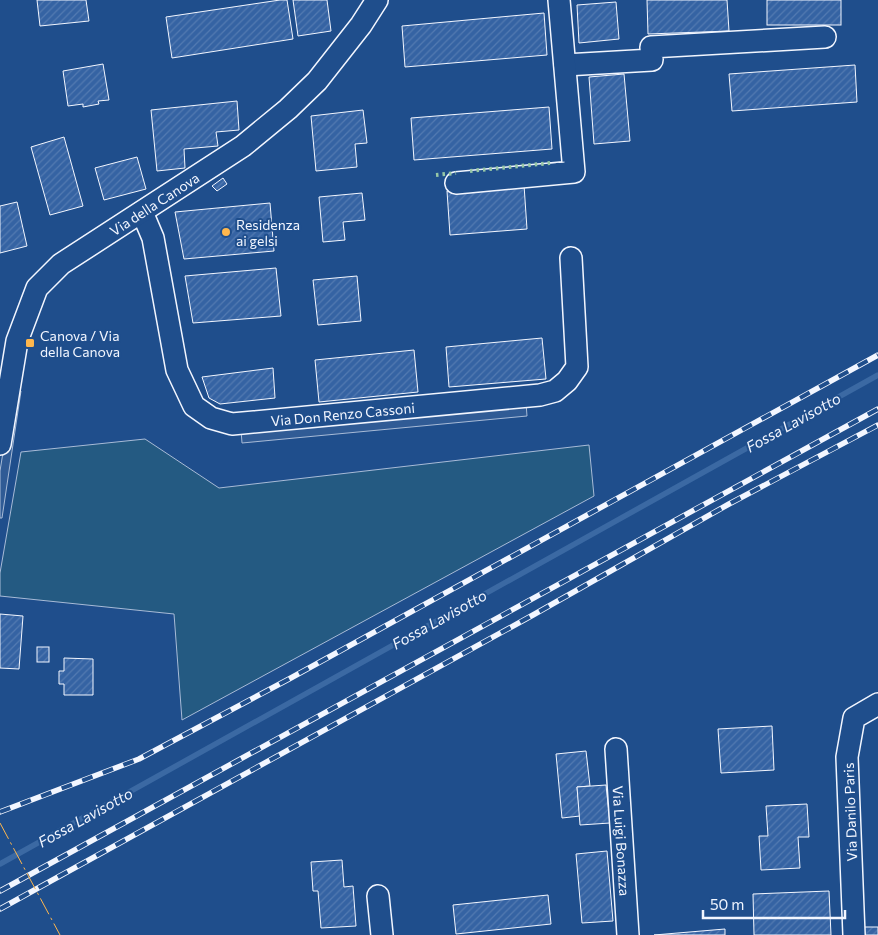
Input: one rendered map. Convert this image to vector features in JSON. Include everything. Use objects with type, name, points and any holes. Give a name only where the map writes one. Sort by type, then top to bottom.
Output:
[{"type":"street","name":"Via della Canova","points":[[0,444],[17,341],[37,288],[60,264],[243,146],[288,109],[317,81],[361,25],[377,0]]},
{"type":"street","points":[[456,183],[574,172],[560,0]]},
{"type":"street","points":[[565,65],[652,60],[651,47],[825,37]]},
{"type":"street","name":"Via Don Renzo Cassoni","points":[[142,212],[153,238],[177,370],[194,406],[211,418],[232,424],[540,395],[556,391],[567,381],[577,367],[570,258]]},
{"type":"street","name":"Via Danilo Paris","points":[[854,935],[847,758],[854,718],[878,704]]},
{"type":"street","name":"Via Luigi Bonazza","points":[[616,749],[628,935]]},
{"type":"street","points":[[378,896],[382,935]]},
{"type":"shaded area","points":[[13,390],[21,391],[2,518],[0,518],[0,471]]},
{"type":"shaded area","points":[[526,403],[527,416],[242,443],[241,430]]},
{"type":"shaded area","points":[[145,439],[219,488],[589,445],[594,496],[182,720],[174,614],[0,596],[0,573],[21,452]]},
{"type":"building","points":[[37,0],[86,0],[89,21],[40,26]]},
{"type":"building","points":[[287,0],[293,39],[172,58],[166,17]]},
{"type":"building","points":[[293,0],[327,0],[331,31],[298,36]]},
{"type":"building","points":[[647,0],[727,0],[729,31],[648,34]]},
{"type":"building","points":[[767,0],[841,0],[841,25],[767,25]]},
{"type":"building","points":[[616,2],[619,39],[579,43],[577,5]]},
{"type":"building","points":[[544,13],[547,55],[405,67],[402,26]]},
{"type":"building","points":[[103,64],[109,100],[98,101],[99,104],[83,107],[83,104],[68,106],[63,71]]},
{"type":"building","points":[[855,65],[857,102],[732,111],[729,74]]},
{"type":"building","points":[[624,74],[630,141],[594,144],[589,77]]},
{"type":"building","points":[[237,101],[239,130],[216,132],[218,146],[184,149],[185,168],[157,171],[151,110]]},
{"type":"building","points":[[549,107],[552,149],[414,160],[411,118]]},
{"type":"building","points":[[363,110],[367,143],[355,144],[357,167],[316,171],[311,116]]},
{"type":"building","points":[[64,137],[83,206],[50,215],[31,147]]},
{"type":"building","points":[[137,157],[146,189],[104,200],[95,168]]},
{"type":"building","points":[[223,178],[227,184],[217,191],[212,186]]},
{"type":"building","points":[[524,185],[527,229],[450,235],[447,191]]},
{"type":"building","points":[[362,193],[365,220],[343,222],[345,240],[323,242],[319,197]]},
{"type":"building","points":[[17,202],[27,246],[0,253],[0,206]]},
{"type":"building","name":"Residenza ai gelsi","points":[[270,203],[274,251],[184,259],[175,212]]},
{"type":"building","name":"Residenza ai gelsi","points":[[276,268],[281,316],[193,323],[185,276]]},
{"type":"building","points":[[357,276],[361,321],[318,325],[313,280]]},
{"type":"building","points":[[542,338],[546,379],[449,387],[446,347]]},
{"type":"building","points":[[414,350],[418,392],[319,402],[315,360]]},
{"type":"building","points":[[273,368],[275,398],[220,404],[209,398],[202,377]]},
{"type":"building","points":[[0,614],[23,616],[19,669],[0,668]]},
{"type":"building","points":[[37,647],[49,647],[49,662],[37,662]]},
{"type":"building","points":[[64,658],[93,659],[93,695],[64,695],[64,684],[59,684],[59,671],[64,671]]},
{"type":"building","points":[[772,726],[774,770],[721,773],[718,729]]},
{"type":"building","points":[[586,751],[590,786],[577,787],[580,816],[562,818],[556,754]]},
{"type":"building","points":[[606,785],[610,823],[580,825],[577,787]]},
{"type":"building","points":[[807,804],[809,837],[798,837],[800,868],[761,870],[759,836],[768,836],[766,806]]},
{"type":"building","points":[[607,851],[613,921],[582,923],[576,854]]},
{"type":"building","points":[[342,860],[344,887],[353,886],[356,926],[321,928],[318,891],[313,891],[311,862]]},
{"type":"building","points":[[829,891],[831,935],[754,935],[753,894]]},
{"type":"building","points":[[548,895],[551,924],[456,934],[453,905]]},
{"type":"building","points":[[862,927],[878,927],[878,935],[862,935]]},
{"type":"building","points":[[725,929],[725,935],[654,935]]},
{"type":"waterway","name":"Fossa Lavisotto","points":[[0,864],[878,375]]},
{"type":"railway","points":[[0,812],[139,759],[289,679],[878,355]]},
{"type":"railway","points":[[0,891],[878,409]]},
{"type":"railway","points":[[0,909],[533,615],[729,504],[878,425]]},
{"type":"hedge","points":[[470,171],[550,163]]},
{"type":"hedge","points":[[436,175],[456,173]]},
{"type":"fence","points":[[550,163],[566,162]]},
{"type":"power","points":[[0,823],[60,935]]},
{"type":"place","name":"Residenza ai gelsi","points":[[226,232]]},
{"type":"place","name":"Canova / Via della Canova","points":[[30,343]]}]
